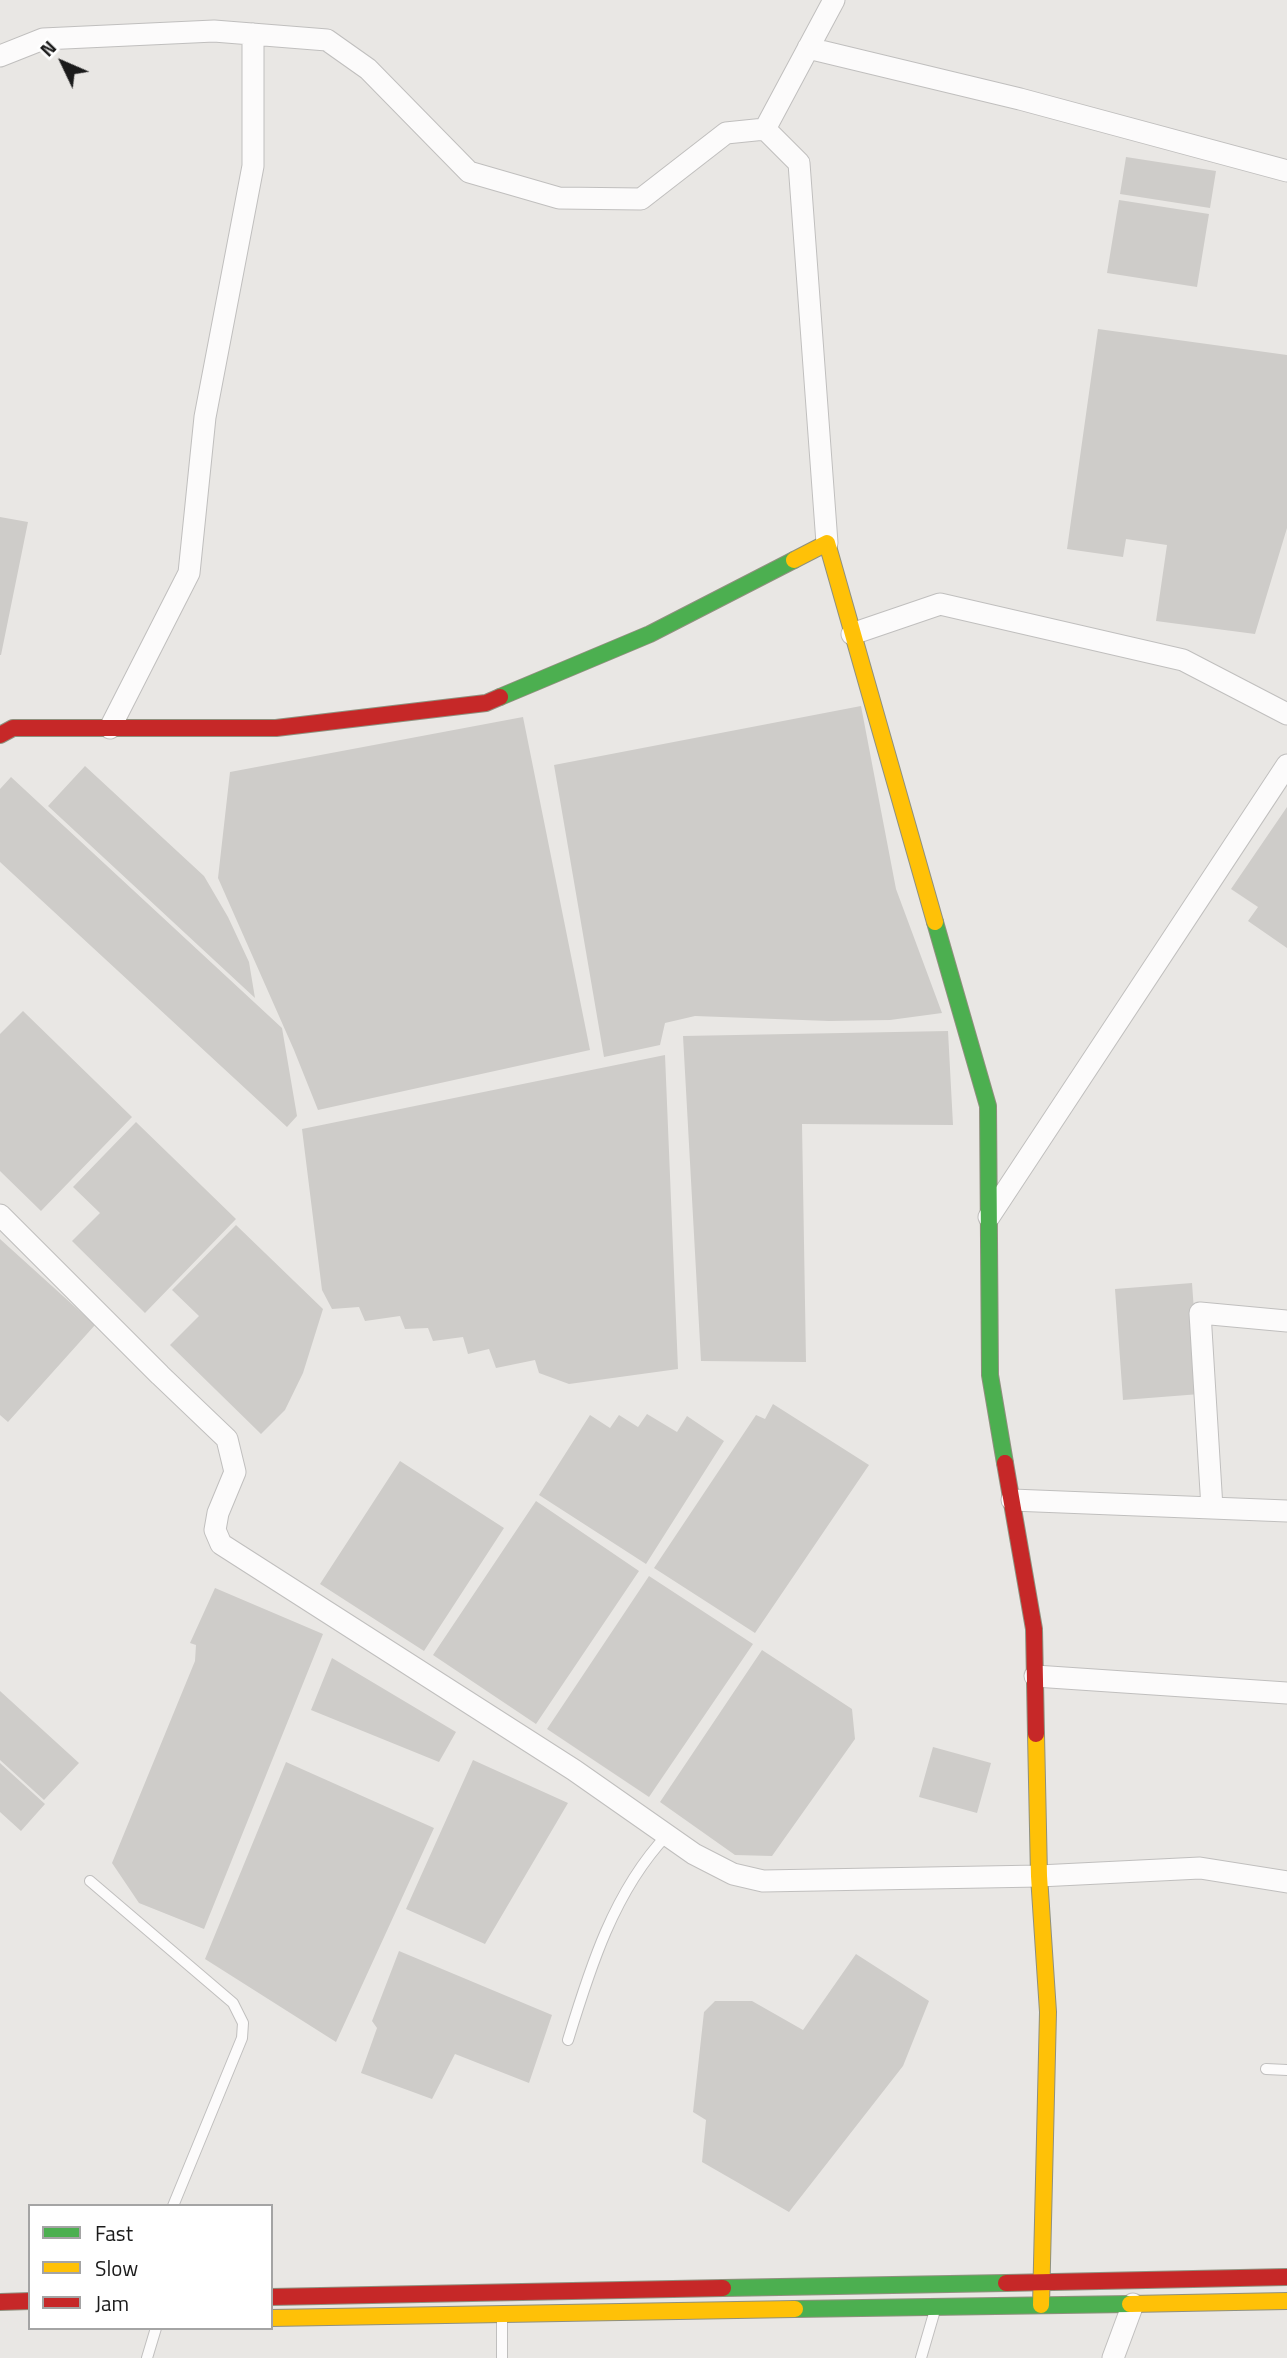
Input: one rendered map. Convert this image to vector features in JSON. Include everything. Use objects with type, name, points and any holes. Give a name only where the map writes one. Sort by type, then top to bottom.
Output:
[{"type":"street","points":[[765,129],[834,0]]},
{"type":"street","points":[[0,56],[43,39],[214,31],[327,40],[368,69],[469,172],[559,198],[641,199],[726,132],[765,129],[799,163],[827,543],[988,1106],[989,1374],[1034,1629],[1039,1876],[1048,2012],[1041,2305]]},
{"type":"street","points":[[110,728],[189,573],[205,417],[253,166],[253,34]]},
{"type":"street","points":[[808,48],[1020,99],[1287,171]]},
{"type":"street","points":[[0,735],[13,728],[276,728],[486,703],[650,634],[827,543]]},
{"type":"street","points":[[852,634],[940,604],[1183,660],[1287,715]]},
{"type":"street","points":[[989,1217],[1287,765]]},
{"type":"street","points":[[0,1215],[227,1439],[235,1472],[218,1513],[215,1530],[221,1544],[574,1770],[694,1854],[733,1874],[763,1881],[1039,1876],[1200,1868],[1287,1882]]},
{"type":"street","points":[[1212,1508],[1200,1313],[1287,1321]]},
{"type":"street","points":[[1012,1500],[1287,1511]]},
{"type":"street","points":[[1035,1676],[1287,1693]]},
{"type":"street","points":[[273,2297],[1287,2277]]},
{"type":"street","points":[[0,2302],[28,2301]]},
{"type":"street","points":[[273,2318],[1287,2301]]},
{"type":"street","points":[[1113,2358],[1133,2304]]},
{"type":"lane","points":[[568,2040],[586,1982],[610,1922],[636,1873],[667,1835]]},
{"type":"lane","points":[[90,1881],[233,2003],[243,2023],[242,2038],[174,2204]]},
{"type":"lane","points":[[1266,2069],[1287,2070]]},
{"type":"lane","points":[[921,2358],[936,2307]]},
{"type":"lane","points":[[502,2314],[502,2358]]},
{"type":"lane","points":[[147,2358],[155,2330]]},
{"type":"building","points":[[1126,157],[1216,171],[1210,208],[1120,194]]},
{"type":"building","points":[[1119,200],[1209,214],[1197,287],[1107,273]]},
{"type":"building","points":[[1098,329],[1287,355],[1287,528],[1255,634],[1156,621],[1167,545],[1126,539],[1123,557],[1067,549]]},
{"type":"building","points":[[0,517],[28,522],[1,655],[0,655]]},
{"type":"building","points":[[861,706],[896,889],[942,1013],[890,1020],[829,1021],[695,1016],[665,1023],[660,1045],[604,1057],[554,765]]},
{"type":"building","points":[[523,717],[590,1050],[318,1110],[218,878],[230,772]]},
{"type":"building","points":[[85,766],[204,876],[228,917],[249,962],[255,998],[48,806]]},
{"type":"building","points":[[11,777],[282,1028],[297,1116],[287,1127],[0,862],[0,789]]},
{"type":"building","points":[[1287,807],[1287,948],[1248,921],[1258,907],[1231,889]]},
{"type":"building","points":[[23,1011],[132,1117],[41,1211],[0,1171],[0,1034]]},
{"type":"building","points":[[948,1031],[953,1125],[802,1124],[806,1362],[701,1361],[683,1036]]},
{"type":"building","points":[[665,1055],[678,1369],[569,1384],[539,1373],[535,1360],[496,1368],[489,1349],[468,1354],[463,1337],[433,1341],[428,1328],[405,1329],[400,1316],[365,1321],[359,1307],[332,1309],[322,1290],[302,1129]]},
{"type":"building","points":[[136,1122],[236,1219],[145,1313],[72,1241],[100,1213],[73,1187]]},
{"type":"building","points":[[236,1225],[323,1309],[303,1373],[285,1410],[261,1434],[170,1345],[199,1316],[172,1290]]},
{"type":"building","points":[[0,1239],[95,1325],[8,1422],[0,1415]]},
{"type":"building","points":[[1192,1283],[1200,1394],[1123,1400],[1115,1289]]},
{"type":"building","points":[[773,1404],[869,1465],[755,1633],[654,1568],[756,1415],[765,1419]]},
{"type":"building","points":[[647,1414],[677,1432],[687,1416],[724,1441],[646,1564],[539,1495],[590,1415],[610,1428],[619,1415],[638,1427]]},
{"type":"building","points":[[400,1461],[504,1528],[424,1651],[320,1584]]},
{"type":"building","points":[[536,1501],[639,1571],[536,1724],[433,1655]]},
{"type":"building","points":[[649,1576],[753,1644],[649,1797],[547,1729]]},
{"type":"building","points":[[215,1588],[323,1634],[204,1929],[139,1903],[112,1863],[195,1661],[196,1645],[190,1643]]},
{"type":"building","points":[[762,1650],[852,1709],[855,1739],[772,1856],[735,1855],[660,1802]]},
{"type":"building","points":[[332,1658],[456,1732],[439,1762],[311,1710]]},
{"type":"building","points":[[0,1691],[79,1763],[44,1800],[0,1760]]},
{"type":"building","points":[[933,1747],[991,1763],[977,1813],[919,1797]]},
{"type":"building","points":[[473,1760],[568,1803],[485,1944],[406,1909]]},
{"type":"building","points":[[286,1762],[434,1828],[336,2042],[205,1959]]},
{"type":"building","points":[[0,1763],[45,1804],[21,1831],[0,1812]]},
{"type":"building","points":[[399,1951],[552,2015],[529,2083],[455,2054],[432,2099],[361,2073],[377,2028],[372,2021]]},
{"type":"building","points":[[856,1954],[929,2001],[903,2066],[789,2212],[702,2162],[706,2120],[693,2112],[704,2012],[715,2001],[752,2001],[803,2030]]},
{"type":"traffic: fast","points":[[500,697],[650,634],[794,560]]},
{"type":"traffic: fast","points":[[935,922],[988,1106],[990,1375],[1005,1463]]},
{"type":"traffic: fast","points":[[723,2288],[1006,2283]]},
{"type":"traffic: fast","points":[[795,2309],[1130,2304]]},
{"type":"traffic: slow","points":[[794,560],[827,543],[935,922]]},
{"type":"traffic: slow","points":[[1036,1734],[1039,1876],[1048,2012],[1041,2305]]},
{"type":"traffic: slow","points":[[1130,2304],[1287,2301]]},
{"type":"traffic: slow","points":[[273,2318],[795,2309]]},
{"type":"traffic: jam","points":[[0,735],[13,728],[276,728],[486,703],[500,697]]},
{"type":"traffic: jam","points":[[1005,1463],[1034,1629],[1036,1734]]},
{"type":"traffic: jam","points":[[1006,2283],[1287,2277]]},
{"type":"traffic: jam","points":[[273,2297],[723,2288]]},
{"type":"traffic: jam","points":[[0,2302],[28,2301]]}]
